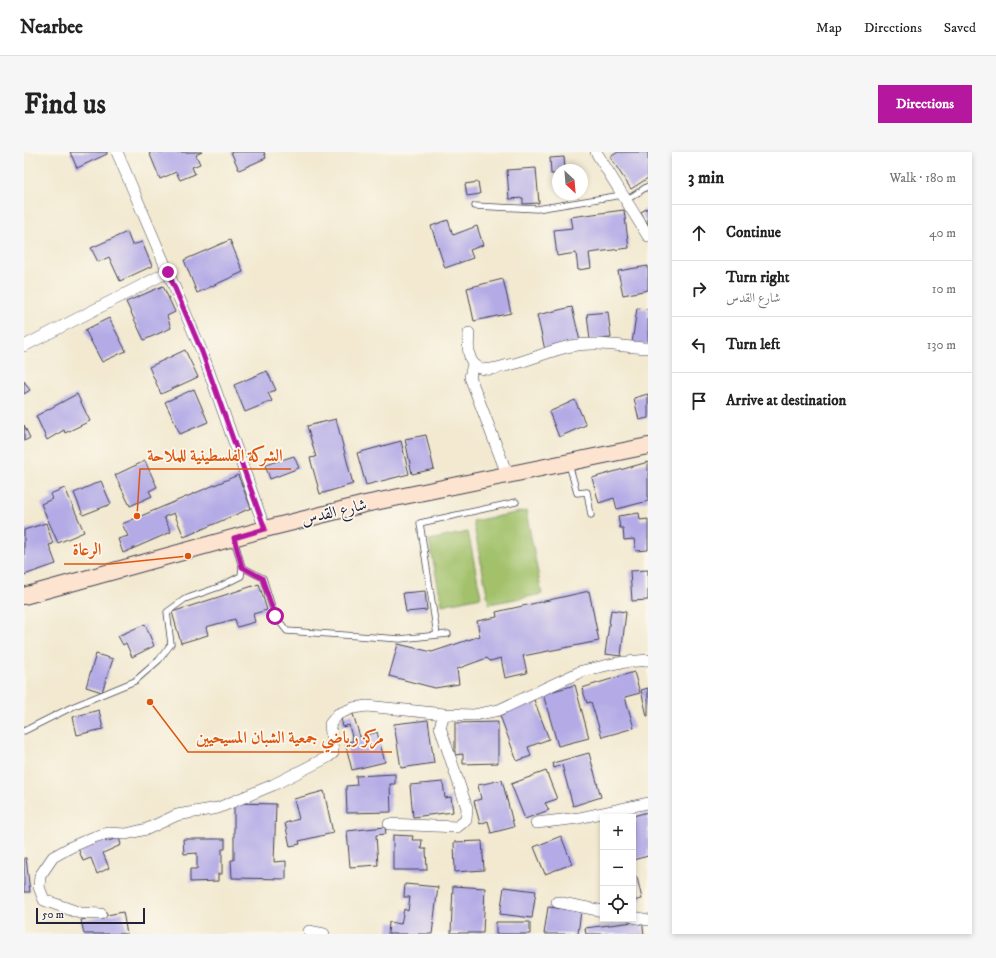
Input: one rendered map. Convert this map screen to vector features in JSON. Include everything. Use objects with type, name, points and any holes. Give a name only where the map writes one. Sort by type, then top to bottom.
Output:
[{"type":"main road","name":"شارع القدس","points":[[24,596],[265,529],[365,504],[648,446]]},
{"type":"street","points":[[117,152],[202,352],[265,529]]},
{"type":"street","points":[[596,152],[648,236]]},
{"type":"street","points":[[24,346],[168,272]]},
{"type":"street","points":[[469,333],[469,356],[478,368],[488,370],[523,362],[558,349],[579,345],[592,344],[648,348]]},
{"type":"street","points":[[474,364],[470,377],[507,474]]},
{"type":"street","points":[[101,914],[80,913],[44,900],[39,887],[40,876],[53,857],[94,837],[108,833],[126,834],[147,829],[177,815],[218,808],[273,785],[333,753],[330,724],[338,714],[352,708],[367,706],[444,714],[474,715],[499,710],[582,671],[617,663],[648,660]]},
{"type":"street","points":[[389,824],[457,827],[466,820],[467,808],[440,727],[444,714]]},
{"type":"street","points":[[536,823],[579,818],[648,803]]},
{"type":"street","points":[[556,902],[600,910]]},
{"type":"street","points":[[636,918],[648,920]]},
{"type":"street","points":[[309,931],[324,934]]},
{"type":"lane","points":[[475,206],[537,209],[624,198],[648,186]]},
{"type":"lane","points":[[568,462],[577,493],[587,492],[591,515]]},
{"type":"lane","points":[[437,635],[420,523],[516,502]]},
{"type":"lane","points":[[24,731],[72,707],[135,681],[159,660],[170,644],[167,612],[185,599],[219,587],[241,576],[242,567],[234,538]]},
{"type":"lane","points":[[242,567],[262,578],[275,616],[287,631],[400,639],[448,634]]},
{"type":"green space","points":[[526,511],[542,594],[489,604],[473,521]]},
{"type":"green space","points":[[468,532],[481,597],[442,605],[429,540]]},
{"type":"building","points":[[70,152],[107,152],[107,154],[77,168]]},
{"type":"building","points":[[149,152],[202,152],[196,155],[200,164],[192,167],[195,174],[180,180],[176,172],[160,179]]},
{"type":"building","points":[[231,152],[264,152],[266,158],[239,170]]},
{"type":"building","points":[[618,152],[648,152],[648,178],[631,189],[610,157]]},
{"type":"building","points":[[564,157],[565,164],[552,164],[552,174],[551,174],[550,158]]},
{"type":"building","points":[[536,168],[539,203],[523,204],[523,198],[509,199],[507,170]]},
{"type":"building","points":[[478,182],[480,194],[467,196],[465,184]]},
{"type":"building","points":[[648,208],[648,225],[641,212]]},
{"type":"building","points":[[624,210],[629,248],[589,253],[591,268],[578,270],[576,253],[557,256],[554,230],[572,228],[570,217]]},
{"type":"building","points":[[448,220],[453,235],[477,226],[483,245],[470,250],[473,258],[445,268],[431,226]]},
{"type":"building","points":[[127,232],[132,245],[142,242],[152,266],[120,281],[109,257],[98,262],[91,248]]},
{"type":"building","points":[[230,240],[243,272],[197,293],[184,260]]},
{"type":"building","points":[[648,266],[648,290],[623,295],[618,271]]},
{"type":"building","points":[[503,279],[511,313],[474,321],[467,288]]},
{"type":"building","points":[[163,286],[175,312],[167,316],[171,328],[144,340],[126,302]]},
{"type":"building","points":[[572,307],[580,341],[545,350],[537,315]]},
{"type":"building","points":[[637,308],[648,309],[648,345],[632,343]]},
{"type":"building","points":[[608,312],[611,338],[590,340],[587,314]]},
{"type":"building","points":[[109,318],[126,351],[102,362],[85,330]]},
{"type":"building","points":[[185,350],[198,377],[161,394],[149,367]]},
{"type":"building","points":[[267,371],[276,390],[268,393],[272,401],[245,412],[234,385]]},
{"type":"building","points":[[24,381],[30,390],[24,394]]},
{"type":"building","points":[[194,389],[208,422],[180,434],[165,402]]},
{"type":"building","points":[[77,394],[90,421],[65,433],[64,430],[47,440],[36,416]]},
{"type":"building","points":[[648,394],[648,418],[639,420],[634,398]]},
{"type":"building","points":[[575,400],[586,425],[559,437],[549,412]]},
{"type":"building","points":[[336,419],[353,484],[320,494],[310,458],[316,457],[307,426]]},
{"type":"building","points":[[24,425],[30,438],[24,441]]},
{"type":"building","points":[[426,435],[434,469],[412,474],[405,439]]},
{"type":"building","points":[[401,441],[409,474],[366,485],[357,453]]},
{"type":"building","points":[[294,456],[299,468],[270,479],[265,465]]},
{"type":"building","points":[[145,461],[157,487],[149,491],[152,496],[130,506],[115,475]]},
{"type":"building","points":[[648,462],[648,501],[617,509],[614,498],[599,503],[592,478]]},
{"type":"building","points":[[238,475],[251,508],[184,537],[174,513],[164,517],[171,532],[123,553],[118,539],[128,536],[122,524]]},
{"type":"building","points":[[101,481],[111,504],[83,515],[74,493]]},
{"type":"building","points":[[65,488],[84,532],[58,543],[41,504],[52,499],[50,494]]},
{"type":"building","points":[[639,513],[640,520],[648,519],[648,550],[636,551],[634,539],[624,540],[623,528],[620,528],[618,516]]},
{"type":"building","points":[[46,523],[53,544],[49,545],[56,564],[24,575],[24,530]]},
{"type":"building","points":[[648,570],[648,600],[632,601],[630,571]]},
{"type":"building","points":[[259,584],[267,610],[253,614],[255,622],[237,627],[235,619],[206,627],[208,635],[181,643],[172,612]]},
{"type":"building","points":[[425,591],[427,610],[406,612],[403,593]]},
{"type":"building","points":[[589,591],[599,641],[523,656],[527,673],[505,678],[501,658],[490,661],[487,658],[457,669],[459,684],[435,688],[389,676],[398,644],[432,652],[480,636],[477,621],[497,617],[496,612]]},
{"type":"building","points":[[611,610],[626,612],[621,656],[605,654]]},
{"type":"building","points":[[145,624],[154,646],[132,657],[126,643],[123,645],[118,636]]},
{"type":"building","points":[[96,654],[113,659],[102,692],[86,687]]},
{"type":"building","points":[[634,672],[640,693],[625,697],[634,728],[602,737],[591,702],[587,703],[582,688]]},
{"type":"building","points":[[575,685],[589,738],[558,746],[543,694]]},
{"type":"building","points":[[648,688],[648,716],[647,716],[641,690]]},
{"type":"building","points":[[534,700],[549,739],[528,747],[531,756],[517,761],[499,713]]},
{"type":"building","points":[[99,710],[103,729],[77,735],[73,717]]},
{"type":"building","points":[[353,714],[360,737],[377,732],[385,762],[352,770],[345,742],[353,741],[349,725],[343,727],[341,718]]},
{"type":"building","points":[[428,720],[434,763],[401,768],[394,724]]},
{"type":"building","points":[[498,722],[498,763],[463,764],[463,754],[455,755],[455,723]]},
{"type":"building","points":[[589,753],[601,797],[573,806],[562,765],[554,768],[553,763]]},
{"type":"building","points":[[546,771],[557,799],[545,803],[549,810],[525,819],[511,784]]},
{"type":"building","points":[[395,774],[395,784],[390,784],[391,812],[347,813],[346,786],[357,785],[356,776]]},
{"type":"building","points":[[502,780],[514,827],[491,833],[488,821],[480,824],[474,801],[481,799],[478,785]]},
{"type":"building","points":[[443,782],[445,798],[451,797],[453,812],[413,817],[410,785]]},
{"type":"building","points":[[324,791],[333,833],[299,841],[300,844],[290,846],[285,823],[299,819],[294,799]]},
{"type":"building","points":[[234,803],[276,804],[274,862],[286,861],[286,879],[232,878],[231,860],[234,860]]},
{"type":"building","points":[[648,812],[648,856],[636,859],[636,850],[636,815]]},
{"type":"building","points":[[385,827],[386,834],[376,835],[378,865],[350,867],[347,831]]},
{"type":"building","points":[[393,835],[413,836],[412,840],[422,840],[421,849],[426,849],[427,870],[393,870]]},
{"type":"building","points":[[561,836],[572,864],[545,874],[534,847]]},
{"type":"building","points":[[104,837],[106,842],[119,837],[121,845],[103,853],[109,868],[97,874],[91,858],[83,861],[78,848]]},
{"type":"building","points":[[183,839],[225,839],[225,849],[222,849],[222,874],[218,874],[218,881],[190,882],[190,869],[197,869],[197,853],[184,854]]},
{"type":"building","points":[[482,841],[484,870],[455,872],[454,842]]},
{"type":"building","points":[[24,858],[26,858],[30,892],[24,892]]},
{"type":"building","points":[[636,877],[637,877],[642,899],[636,900]]},
{"type":"building","points":[[405,884],[438,887],[432,934],[388,934],[389,922],[401,924],[404,909],[408,911],[410,897],[404,897]]},
{"type":"building","points":[[453,886],[485,888],[483,933],[451,933]]},
{"type":"building","points":[[504,887],[536,891],[532,918],[500,914]]},
{"type":"building","points":[[548,907],[581,911],[578,934],[544,934]]},
{"type":"building","points":[[123,912],[127,934],[84,934],[81,920]]},
{"type":"building","points":[[642,921],[644,934],[586,934],[585,928]]},
{"type":"building","points":[[496,922],[530,922],[530,934],[496,934]]},
{"type":"place","name":"الشركة الفلسطينية للملاحة","points":[[137,516]]},
{"type":"place","name":"الرعاة","points":[[188,556]]},
{"type":"place","name":"مركز رياضي جمعية الشبان المسيحيين","points":[[150,702]]},
{"type":"route","points":[[168,272],[202,352],[265,529],[234,538],[242,567],[262,578],[275,616]]}]
